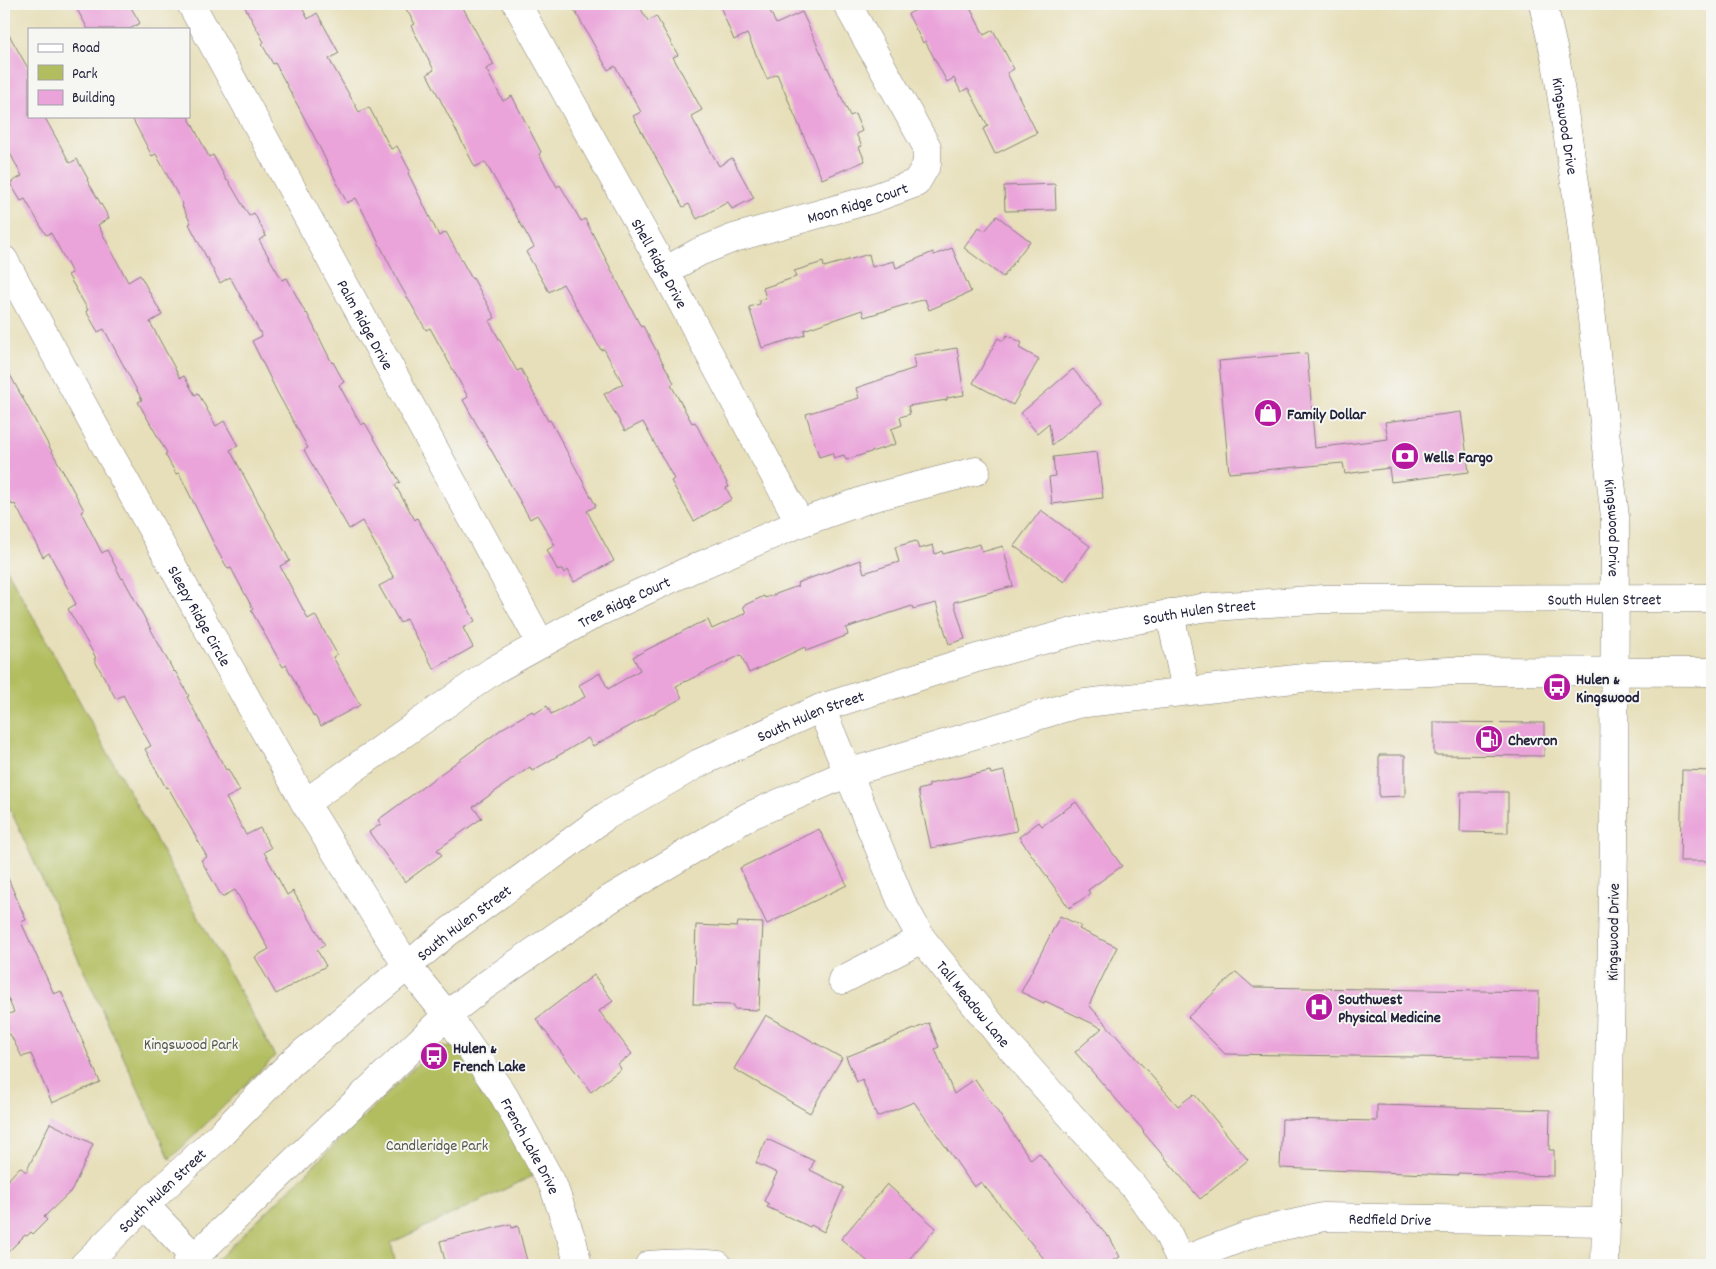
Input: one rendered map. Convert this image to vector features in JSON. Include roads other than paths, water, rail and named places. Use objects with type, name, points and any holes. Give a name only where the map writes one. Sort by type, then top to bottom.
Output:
[{"type":"street","name":"Palm Ridge Drive","points":[[191,4],[541,644]]},
{"type":"street","name":"Shell Ridge Drive","points":[[517,4],[665,270],[800,524]]},
{"type":"street","name":"Moon Ridge Court","points":[[665,270],[698,252],[734,238],[869,200],[916,183],[927,164],[927,147],[847,4]]},
{"type":"street","name":"Kingswood Drive","points":[[1543,4],[1556,61],[1580,215],[1615,517],[1614,847],[1605,1265]]},
{"type":"street","name":"Sleepy Ridge Circle","points":[[4,260],[305,803],[407,966]]},
{"type":"street","name":"Tree Ridge Court","points":[[305,803],[494,670],[599,612],[690,570],[800,524],[871,498],[976,471]]},
{"type":"street","name":"South Hulen Street","points":[[84,1265],[145,1205],[222,1134],[291,1063],[447,933],[606,816],[699,763],[821,708],[977,658],[1077,632],[1201,608],[1324,599],[1712,598]]},
{"type":"street","points":[[1170,613],[1186,691]]},
{"type":"street","points":[[145,1205],[190,1261],[447,1015],[483,987],[610,900],[749,816],[848,773],[1077,704],[1186,691],[1303,678],[1450,671],[1712,672]]},
{"type":"street","name":"Tall Meadow Lane","points":[[821,708],[902,903],[922,939],[1002,1038],[1134,1187],[1167,1232],[1182,1263]]},
{"type":"street","points":[[842,980],[922,939]]},
{"type":"street","name":"French Lake Drive","points":[[407,966],[447,1015],[504,1096],[553,1185],[573,1243],[578,1265]]},
{"type":"street","name":"Redfield Drive","points":[[1182,1263],[1257,1232],[1323,1217],[1606,1222]]},
{"type":"street","points":[[649,1265],[705,1263],[718,1265]]},
{"type":"place","name":"Family Dollar","points":[[1268,413]]},
{"type":"place","name":"Wells Fargo","points":[[1405,456]]},
{"type":"place","name":"Hulen & Kingswood","points":[[1557,687]]},
{"type":"place","name":"Chevron","points":[[1489,739]]},
{"type":"place","name":"Southwest Physical Medicine","points":[[1319,1007]]},
{"type":"place","name":"Hulen & French Lake","points":[[434,1056]]},
{"type":"park label","name":"Kingswood Park","points":[[191,1043]]},
{"type":"park label","name":"Candleridge Park","points":[[437,1144]]}]
